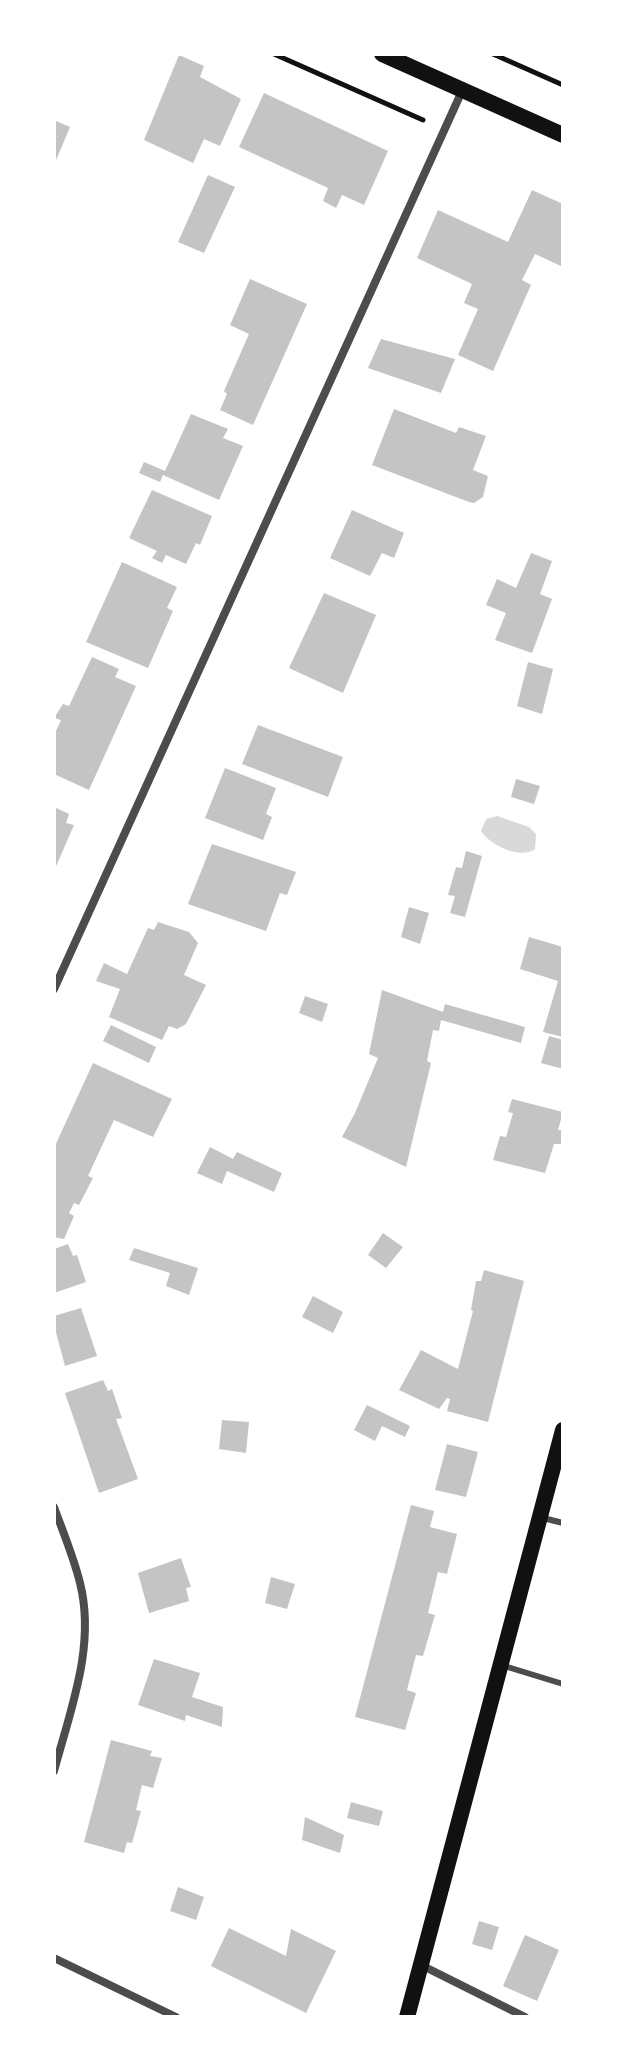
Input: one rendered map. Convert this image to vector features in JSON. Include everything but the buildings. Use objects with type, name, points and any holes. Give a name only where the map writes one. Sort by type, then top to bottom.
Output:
[{"type":"main road","points":[[382,54],[563,135]]},
{"type":"main road","points":[[407,2017],[563,1430]]},
{"type":"street","points":[[54,989],[463,90]]},
{"type":"street","points":[[54,1507],[80,1583],[85,1613],[79,1680],[54,1771]]},
{"type":"street","points":[[54,1958],[176,2017]]},
{"type":"street","points":[[421,1965],[525,2017]]},
{"type":"lane","points":[[540,1517],[563,1523]]},
{"type":"lane","points":[[500,1665],[563,1684]]},
{"type":"path","points":[[274,54],[445,130]]},
{"type":"path","points":[[493,54],[563,85]]},
{"type":"shaded area","points":[[497,816],[529,827],[536,834],[535,849],[514,852],[498,846],[485,836],[481,831],[486,819]]}]
